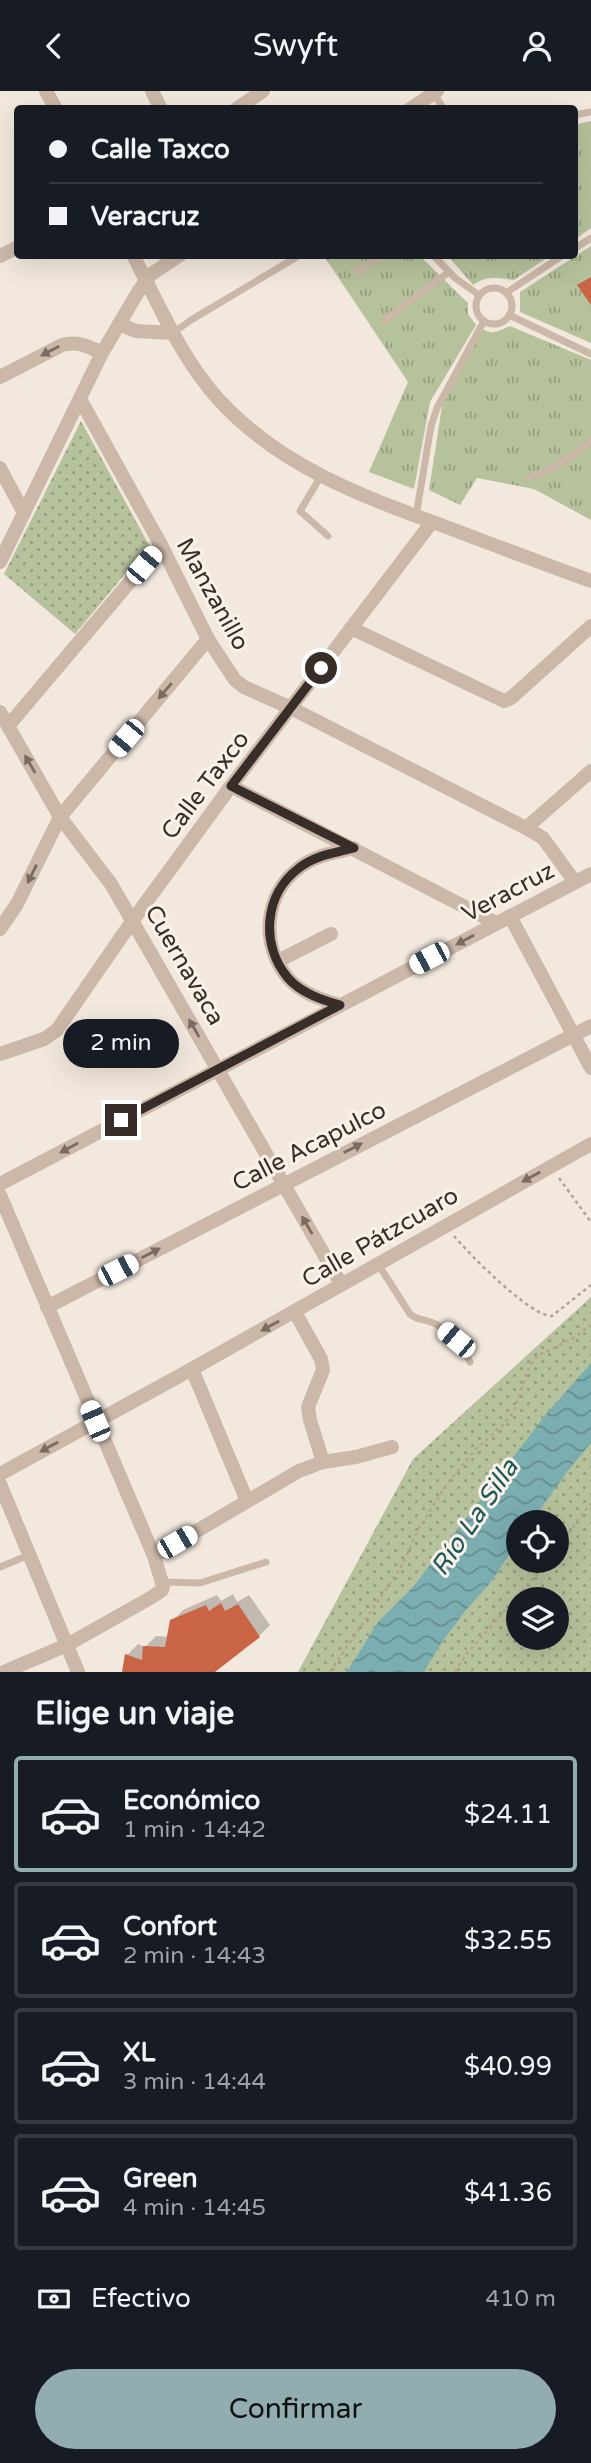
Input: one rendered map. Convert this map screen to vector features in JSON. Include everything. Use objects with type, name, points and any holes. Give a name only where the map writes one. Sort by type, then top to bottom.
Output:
[{"type":"street","points":[[242,105],[263,91]]},
{"type":"street","points":[[416,105],[435,92]]},
{"type":"street","points":[[135,259],[194,368],[220,401],[273,447],[321,476],[363,496],[591,581]]},
{"type":"street","points":[[0,562],[119,324],[145,279],[174,259]]},
{"type":"street","points":[[119,324],[136,331],[173,333]]},
{"type":"street","points":[[0,377],[70,343],[85,345],[103,353]]},
{"type":"street","name":"Manzanillo","points":[[80,399],[208,639],[235,680],[244,687],[291,708],[543,838],[575,882]]},
{"type":"street","points":[[2,478],[24,513]]},
{"type":"street","name":"Calle Taxco","points":[[0,1054],[44,1039],[57,1030],[231,786],[432,522]]},
{"type":"street","points":[[8,726],[160,545]]},
{"type":"street","points":[[351,628],[504,701],[511,698],[591,626]]},
{"type":"street","points":[[0,929],[17,904],[60,817],[208,639]]},
{"type":"street","name":"Cuernavaca","points":[[0,712],[60,817],[99,865],[133,920],[341,1284]]},
{"type":"street","points":[[526,828],[591,771]]},
{"type":"street","points":[[231,786],[503,920],[591,1068]]},
{"type":"street","points":[[340,1005],[303,991],[288,978],[278,961],[268,925],[274,900],[285,880],[316,857],[354,848]]},
{"type":"street","name":"Veracruz","points":[[0,1184],[591,874]]},
{"type":"street","points":[[278,961],[331,934]]},
{"type":"street","name":"Calle Acapulco","points":[[47,1307],[591,1026]]},
{"type":"street","name":"Calle Pátzcuaro","points":[[0,1474],[295,1312],[591,1144]]},
{"type":"street","points":[[0,1195],[163,1582],[162,1590],[158,1593],[67,1645],[4,1672]]},
{"type":"street","points":[[295,1312],[321,1359],[323,1370],[309,1407],[310,1420],[323,1462]]},
{"type":"street","points":[[192,1369],[247,1501]]},
{"type":"street","points":[[154,1556],[299,1471],[323,1462],[356,1457],[392,1447]]},
{"type":"street","points":[[0,1484],[78,1672]]},
{"type":"lane","points":[[173,333],[293,259]]},
{"type":"lane","points":[[359,271],[376,259]]},
{"type":"lane","points":[[437,259],[479,295]]},
{"type":"lane","points":[[506,293],[557,259]]},
{"type":"lane","points":[[385,320],[449,272]]},
{"type":"lane","points":[[495,288],[506,293],[511,303],[509,315],[500,322],[484,321],[476,306],[479,295],[495,288]]},
{"type":"lane","points":[[509,315],[591,354]]},
{"type":"lane","points":[[416,516],[431,426],[437,408],[484,321]]},
{"type":"lane","points":[[528,478],[548,472],[591,441]]},
{"type":"lane","points":[[321,476],[300,511],[328,536]]},
{"type":"lane","points":[[378,1263],[410,1314],[441,1328],[456,1340],[470,1361]]},
{"type":"lane","points":[[0,1567],[29,1555]]},
{"type":"lane","points":[[163,1582],[200,1583],[266,1562]]},
{"type":"path","points":[[551,1167],[591,1222]]},
{"type":"path","points":[[445,1226],[466,1251],[520,1299],[544,1316],[552,1316],[591,1285]]},
{"type":"path","points":[[330,1672],[401,1567],[419,1528],[447,1484],[475,1450],[505,1423],[514,1411],[529,1367],[537,1356],[572,1339],[591,1325]]},
{"type":"path","points":[[569,1533],[591,1503]]},
{"type":"path","points":[[455,1672],[465,1656],[538,1573]]},
{"type":"green space","points":[[591,121],[591,228],[578,237],[578,124]]},
{"type":"green space","points":[[591,246],[591,343],[520,312],[520,292],[571,259],[578,259],[578,254]]},
{"type":"green space","points":[[326,259],[423,259],[468,303],[468,314],[476,325],[430,402],[414,489],[369,472],[408,382]]},
{"type":"green space","points":[[451,259],[546,259],[514,280],[488,278],[473,285]]},
{"type":"green space","points":[[510,326],[591,360],[591,520],[534,489],[477,478],[460,505],[429,490],[442,406],[483,329],[493,332]]},
{"type":"green space","points":[[81,421],[149,545],[75,634],[4,574]]},
{"type":"green space","points":[[591,1297],[591,1672],[298,1672],[413,1459]]},
{"type":"water","name":"Río La Silla","points":[[591,1363],[591,1443],[540,1510],[506,1510],[506,1559],[440,1645],[424,1672],[347,1672],[378,1622],[413,1587],[547,1413]]},
{"type":"building","points":[[591,277],[591,305],[577,285]]},
{"type":"building","points":[[221,1603],[225,1611],[238,1604],[260,1637],[215,1672],[122,1672],[125,1654],[142,1660],[143,1646],[165,1647],[170,1620],[206,1605],[209,1611]]},
{"type":"route","points":[[121,1120],[340,1005],[303,991],[288,978],[278,961],[268,925],[274,900],[285,880],[316,857],[354,848],[231,786],[321,668]]}]
